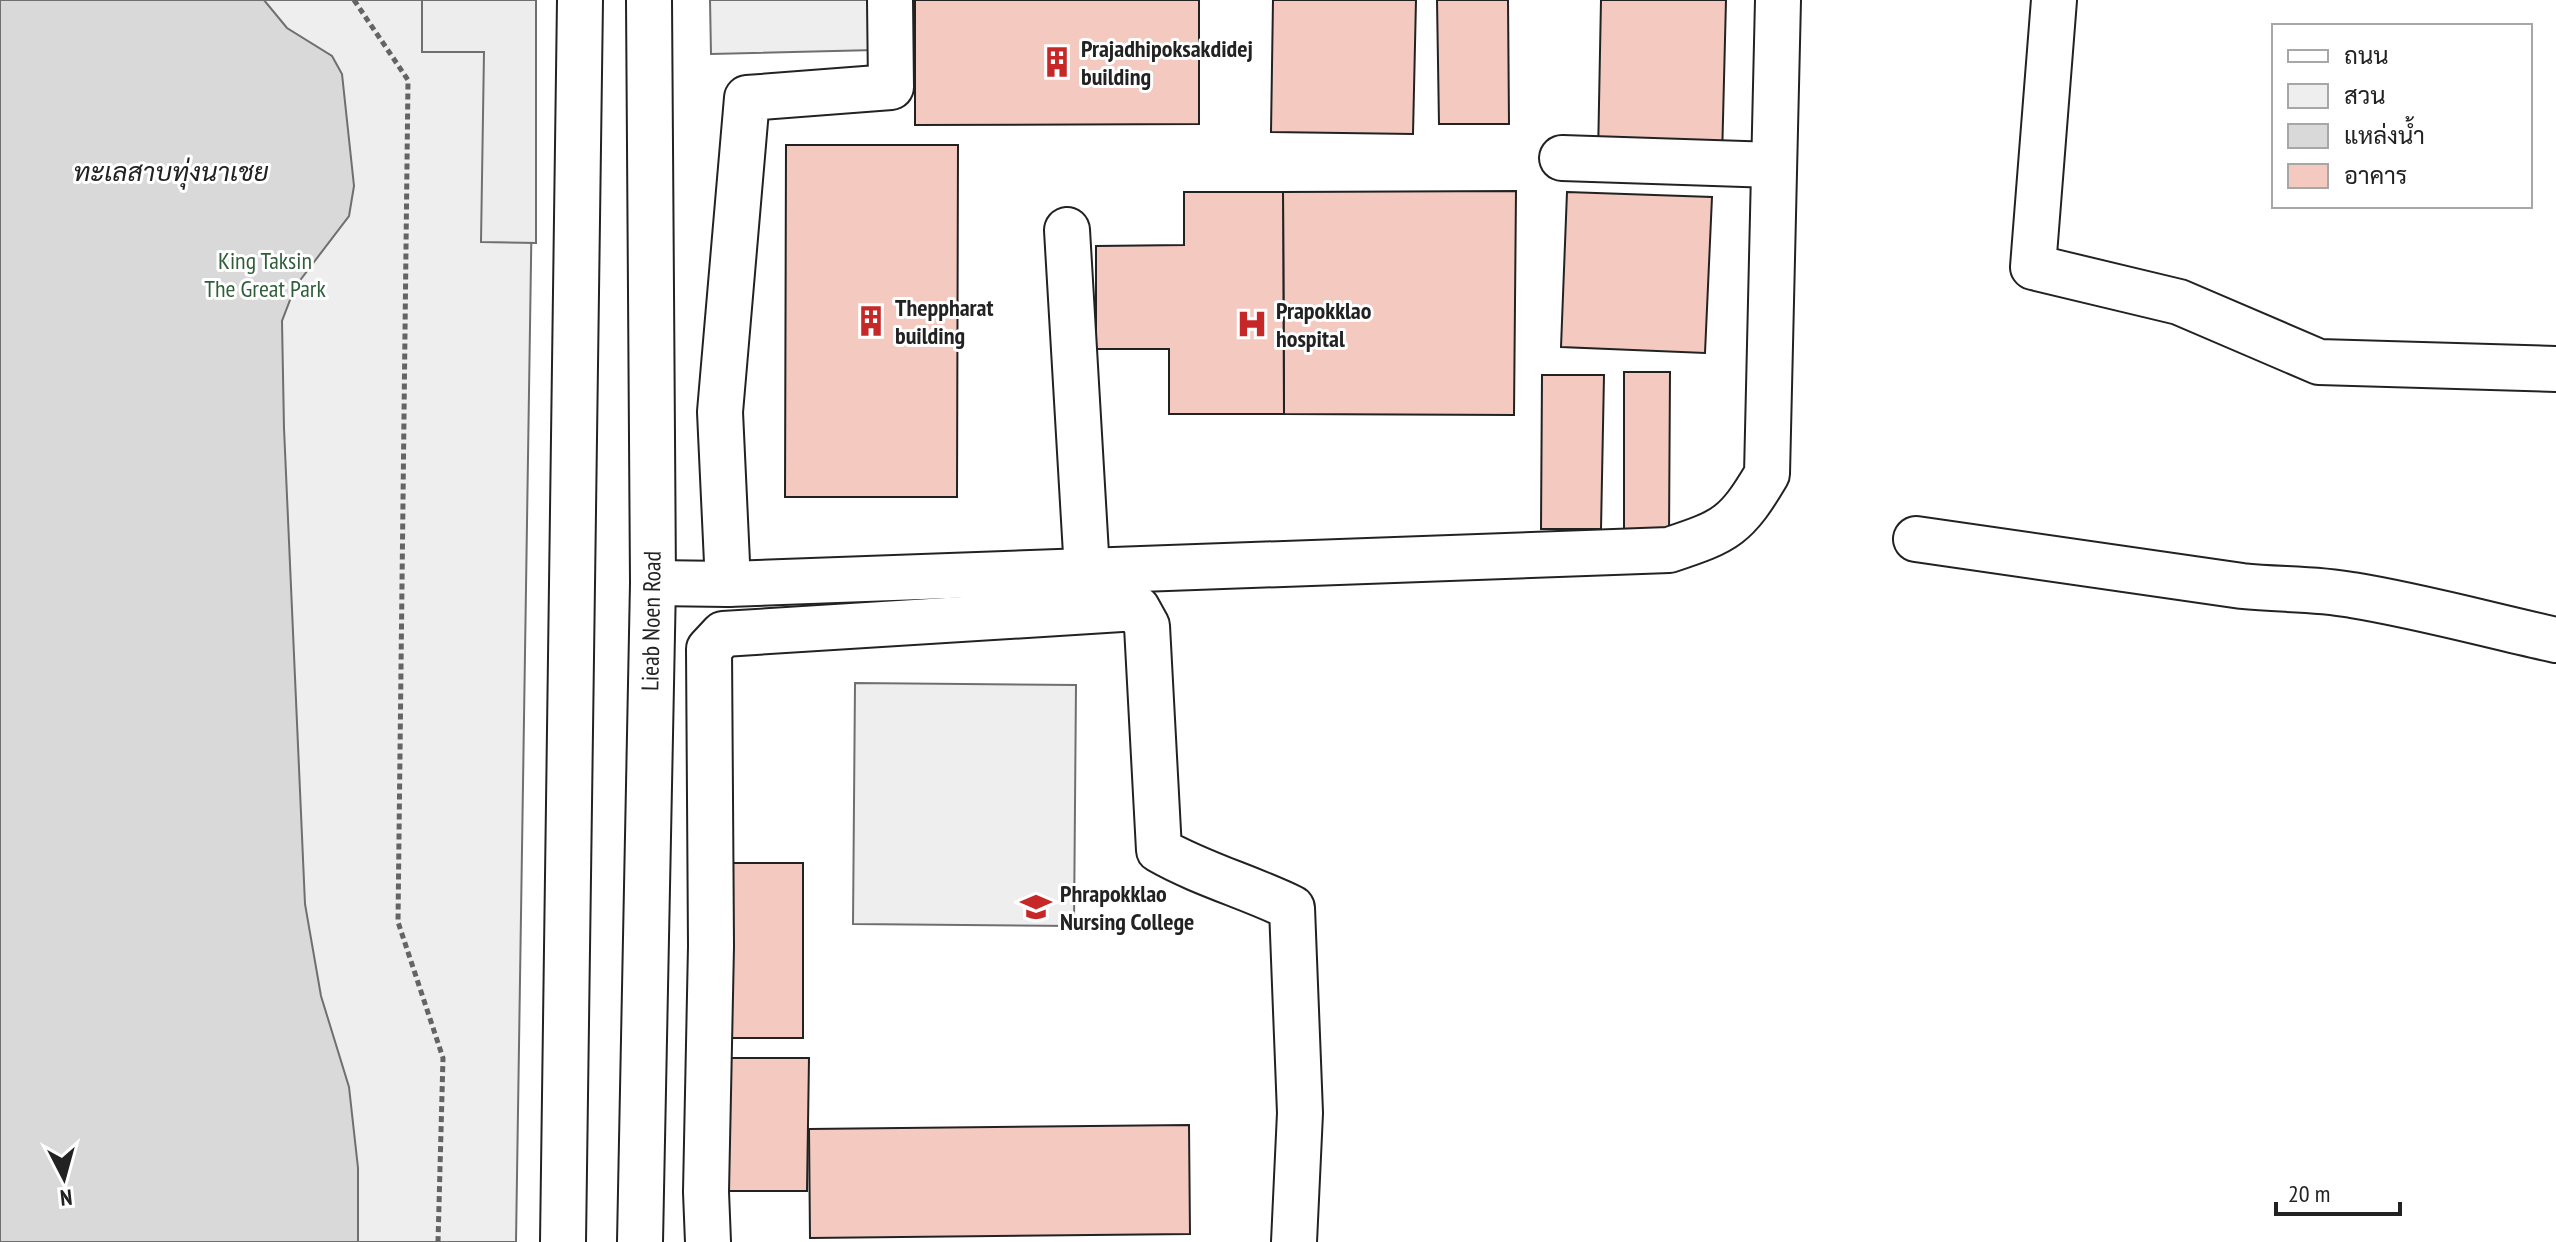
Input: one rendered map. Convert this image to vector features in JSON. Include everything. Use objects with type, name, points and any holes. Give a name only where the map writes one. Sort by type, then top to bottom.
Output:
[{"type":"main road","points":[[563,1242],[580,0]]},
{"type":"main road","name":"Lieab Noen Road","points":[[640,1242],[653,583],[649,0]]},
{"type":"main road","points":[[728,584],[720,412],[747,98],[891,87],[890,0]]},
{"type":"main road","points":[[653,583],[728,584],[1669,550],[1715,535],[1745,511],[1767,474],[1778,0]]},
{"type":"main road","points":[[2054,0],[2033,267],[2179,302],[2319,362],[2556,369]]},
{"type":"main road","points":[[1562,158],[1774,165]]},
{"type":"main road","points":[[1067,230],[1087,571]]},
{"type":"main road","points":[[1916,539],[2242,586],[2276,590],[2310,589],[2353,595],[2556,640]]},
{"type":"main road","points":[[708,1242],[706,1192],[711,946],[709,649],[723,634],[1137,608],[1147,626],[1159,850],[1292,908],[1300,1113],[1294,1242]]},
{"type":"path","points":[[354,0],[408,80],[398,922],[443,1058],[438,1242]]},
{"type":"green space","name":"King Taksin The Great Park","points":[[0,0],[535,0],[516,1242],[0,1242]]},
{"type":"green space","points":[[710,0],[874,0],[875,50],[711,54]]},
{"type":"green space","points":[[855,683],[1076,685],[1074,926],[853,924]]},
{"type":"shaded area","points":[[422,0],[536,0],[536,243],[481,242],[484,52],[422,52]]},
{"type":"water","name":"ทะเลสาบทุ่งนาเชย","points":[[0,0],[264,0],[287,28],[332,56],[342,74],[354,186],[349,216],[295,287],[282,321],[305,904],[321,996],[349,1087],[358,1168],[358,1242],[0,1242]]},
{"type":"building","name":"Prajadhipoksakdidej building","points":[[915,0],[1199,0],[1199,124],[915,125]]},
{"type":"building","points":[[1273,0],[1416,0],[1413,134],[1271,132]]},
{"type":"building","points":[[1437,0],[1508,0],[1509,124],[1439,124]]},
{"type":"building","points":[[1601,0],[1726,0],[1722,159],[1598,156]]},
{"type":"building","name":"Theppharat building","points":[[786,145],[958,145],[957,497],[785,497]]},
{"type":"building","points":[[1516,191],[1514,415],[1284,414],[1283,192]]},
{"type":"building","points":[[1184,192],[1283,192],[1284,414],[1169,414],[1169,349],[1096,349],[1096,246],[1184,245]]},
{"type":"building","points":[[1567,192],[1712,197],[1705,353],[1561,347]]},
{"type":"building","points":[[1624,372],[1670,372],[1669,537],[1624,536]]},
{"type":"building","points":[[1542,375],[1604,375],[1601,529],[1541,529]]},
{"type":"building","points":[[728,863],[803,863],[803,1038],[728,1038]]},
{"type":"building","points":[[724,1058],[809,1058],[807,1191],[722,1191]]},
{"type":"building","points":[[1189,1125],[1190,1234],[810,1238],[809,1129]]},
{"type":"place","name":"Prajadhipoksakdidej building","points":[[1057,62]]},
{"type":"place","name":"Theppharat building","points":[[871,321]]},
{"type":"place","name":"Prapokklao hospital","points":[[1252,324]]},
{"type":"place","name":"Phrapokklao Nursing College","points":[[1036,907]]}]
